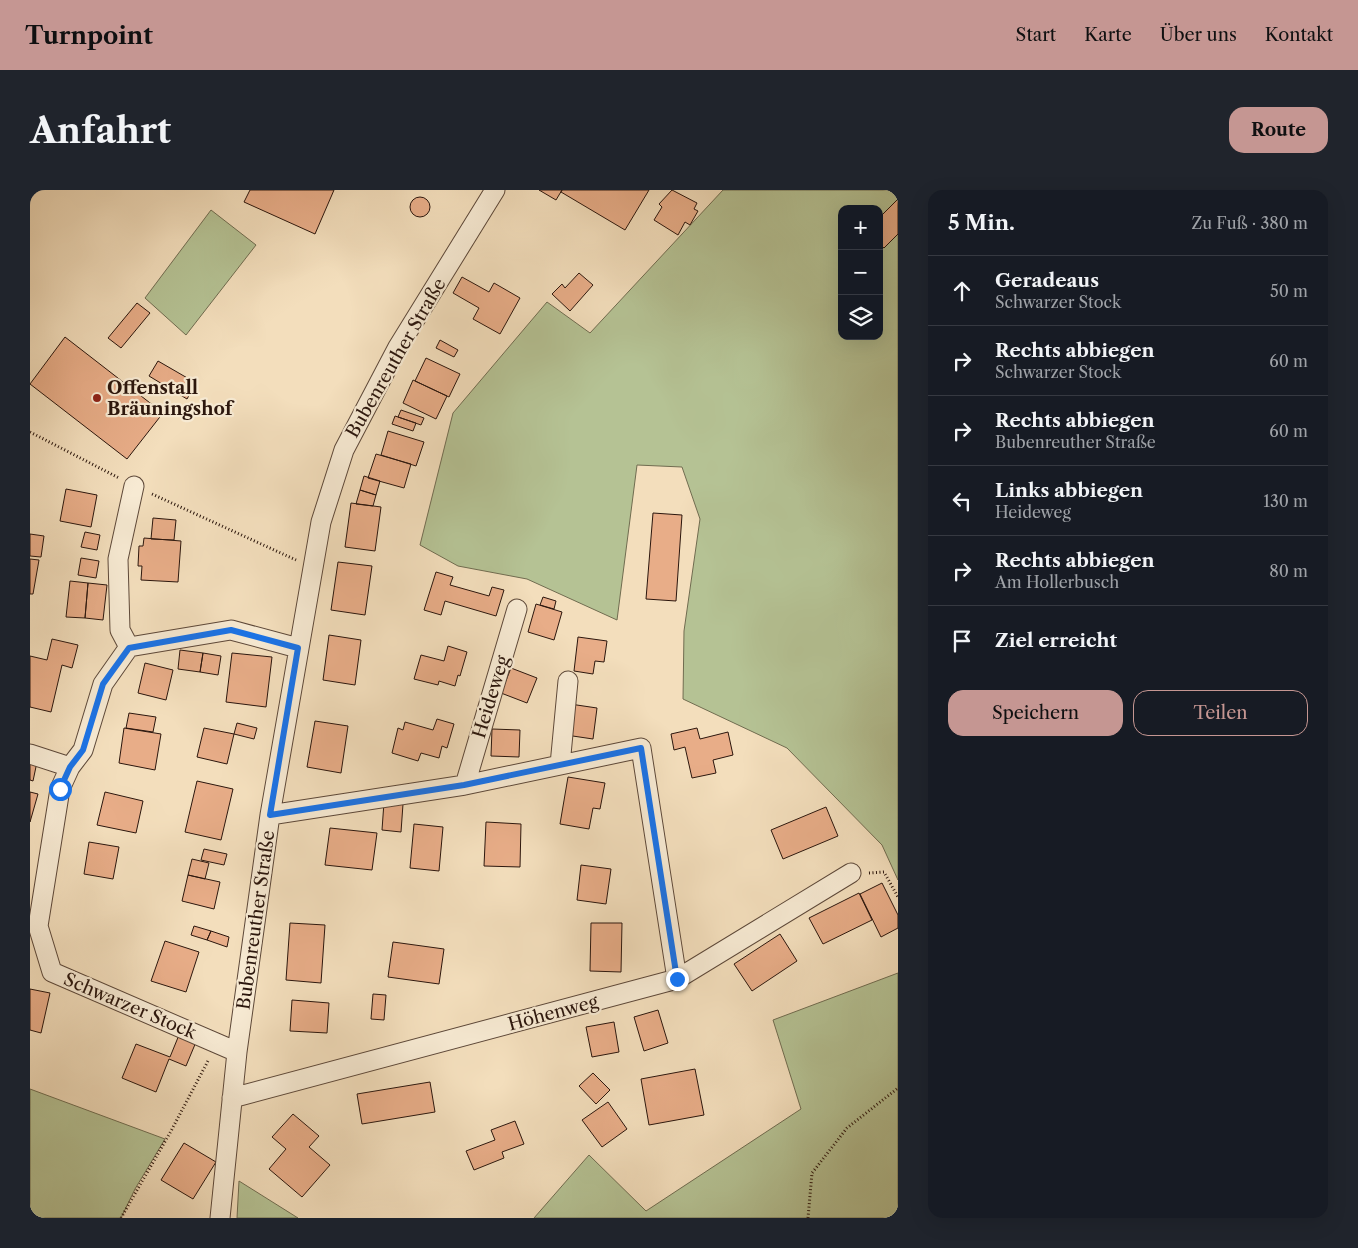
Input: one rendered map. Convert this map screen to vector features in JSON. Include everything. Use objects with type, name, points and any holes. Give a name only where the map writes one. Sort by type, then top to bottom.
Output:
[{"type":"street","name":"Bubenreuther Straße","points":[[220,1218],[237,1052],[270,815],[321,522],[344,450],[398,347],[495,190]]},
{"type":"street","points":[[134,486],[118,559],[120,630],[129,648],[231,630],[298,648]]},
{"type":"street","name":"Heideweg","points":[[464,785],[517,609]]},
{"type":"street","name":"Schwarzer Stock","points":[[129,648],[103,684],[83,750],[70,767],[60,789],[38,926],[52,972],[237,1052]]},
{"type":"street","points":[[560,766],[568,680]]},
{"type":"street","points":[[270,815],[464,785],[641,748],[677,979]]},
{"type":"street","points":[[30,754],[70,767]]},
{"type":"street","name":"Höhenweg","points":[[232,1098],[677,979],[851,873]]},
{"type":"path","points":[[30,432],[134,486],[313,568]]},
{"type":"path","points":[[851,873],[884,872],[898,897]]},
{"type":"path","points":[[121,1218],[171,1131],[218,1043]]},
{"type":"path","points":[[808,1218],[812,1173],[847,1128],[898,1088]]},
{"type":"green space","points":[[723,190],[898,190],[898,880],[882,845],[787,748],[683,699],[684,631],[700,519],[682,467],[637,465],[617,620],[527,579],[458,566],[420,545],[453,413],[547,302],[590,333]]},
{"type":"green space","points":[[211,210],[256,245],[186,335],[145,298]]},
{"type":"green space","points":[[898,973],[898,1218],[534,1218],[589,1155],[646,1211],[801,1109],[773,1020]]},
{"type":"green space","points":[[30,1089],[165,1139],[135,1189],[121,1218],[30,1218]]},
{"type":"green space","points":[[239,1181],[298,1218],[237,1218]]},
{"type":"building","points":[[250,190],[334,190],[315,234],[244,202]]},
{"type":"building","points":[[539,190],[562,190],[556,200]]},
{"type":"building","points":[[562,190],[649,190],[625,230],[561,192]]},
{"type":"building","points":[[672,190],[697,203],[694,209],[698,211],[690,225],[685,222],[678,235],[654,220],[662,207],[659,204]]},
{"type":"building","points":[[420,197],[427,200],[430,207],[427,214],[420,217],[413,214],[410,207],[413,200]]},
{"type":"building","points":[[898,199],[898,234],[884,248],[883,247],[883,214]]},
{"type":"building","points":[[579,273],[593,285],[570,311],[552,294],[562,284],[565,288]]},
{"type":"building","points":[[462,277],[489,292],[494,283],[520,298],[500,334],[473,319],[479,308],[453,293]]},
{"type":"building","points":[[137,303],[150,313],[121,348],[108,338]]},
{"type":"building","name":"Offenstall Bräuningshof","points":[[65,337],[163,413],[127,459],[30,384]]},
{"type":"building","points":[[440,340],[458,350],[454,357],[436,348]]},
{"type":"building","points":[[426,358],[460,374],[449,397],[415,381]]},
{"type":"building","points":[[158,361],[196,383],[187,399],[149,376]]},
{"type":"building","points":[[413,380],[447,396],[436,419],[403,403]]},
{"type":"building","points":[[401,410],[424,418],[421,425],[398,417]]},
{"type":"building","points":[[395,416],[416,423],[413,431],[392,424]]},
{"type":"building","points":[[388,431],[424,442],[416,466],[381,455]]},
{"type":"building","points":[[376,454],[411,464],[404,488],[368,478]]},
{"type":"building","points":[[364,476],[380,481],[376,495],[360,490]]},
{"type":"building","points":[[66,489],[97,495],[91,527],[60,521]]},
{"type":"building","points":[[360,490],[376,495],[373,506],[356,504]]},
{"type":"building","points":[[351,503],[381,507],[375,551],[345,547]]},
{"type":"building","points":[[653,513],[682,515],[676,601],[646,599]]},
{"type":"building","points":[[153,518],[176,520],[174,540],[151,539]]},
{"type":"building","points":[[85,532],[100,535],[97,550],[81,547]]},
{"type":"building","points":[[30,534],[44,536],[41,557],[30,556]]},
{"type":"building","points":[[144,538],[181,541],[178,582],[141,580],[142,566],[138,566],[139,546],[143,546]]},
{"type":"building","points":[[81,558],[99,561],[96,578],[78,575]]},
{"type":"building","points":[[30,559],[39,560],[33,594],[30,594]]},
{"type":"building","points":[[338,562],[372,566],[365,615],[331,610]]},
{"type":"building","points":[[436,572],[453,577],[450,585],[489,596],[492,587],[504,590],[496,616],[445,601],[441,615],[424,610]]},
{"type":"building","points":[[70,581],[88,583],[85,618],[66,617]]},
{"type":"building","points":[[88,583],[107,585],[103,620],[85,618]]},
{"type":"building","points":[[543,597],[556,601],[554,609],[540,605]]},
{"type":"building","points":[[536,604],[562,612],[554,640],[528,632]]},
{"type":"building","points":[[329,635],[361,640],[355,685],[323,680]]},
{"type":"building","points":[[578,637],[607,641],[604,662],[595,661],[593,674],[574,671]]},
{"type":"building","points":[[52,639],[78,645],[72,668],[62,665],[51,712],[30,707],[30,656],[47,660]]},
{"type":"building","points":[[448,646],[467,652],[455,686],[439,681],[438,685],[414,679],[421,655],[444,661]]},
{"type":"building","points":[[180,650],[203,653],[200,672],[178,669]]},
{"type":"building","points":[[203,653],[221,656],[218,675],[200,672]]},
{"type":"building","points":[[232,653],[272,657],[266,707],[226,702]]},
{"type":"building","points":[[145,663],[173,670],[166,700],[138,693]]},
{"type":"building","points":[[511,668],[537,678],[527,703],[501,693]]},
{"type":"building","points":[[570,704],[597,708],[593,739],[566,735]]},
{"type":"building","points":[[129,713],[156,717],[153,732],[126,728]]},
{"type":"building","points":[[437,719],[454,724],[447,748],[442,746],[439,758],[421,753],[418,761],[392,753],[398,728],[403,730],[405,722],[433,730]]},
{"type":"building","points":[[315,721],[348,726],[341,773],[307,767]]},
{"type":"building","points":[[237,723],[257,728],[254,739],[234,734]]},
{"type":"building","points":[[124,728],[161,734],[155,770],[119,763]]},
{"type":"building","points":[[204,728],[234,734],[227,764],[197,757]]},
{"type":"building","points":[[697,728],[700,739],[728,732],[733,755],[713,760],[716,773],[692,778],[685,747],[674,750],[671,734]]},
{"type":"building","points":[[492,729],[520,730],[519,757],[491,756]]},
{"type":"building","points":[[30,760],[37,762],[33,781],[30,780]]},
{"type":"building","points":[[568,777],[605,783],[600,809],[593,808],[589,829],[560,824]]},
{"type":"building","points":[[197,781],[233,789],[221,840],[185,832]]},
{"type":"building","points":[[30,792],[38,794],[30,822]]},
{"type":"building","points":[[105,792],[143,801],[136,833],[97,825]]},
{"type":"building","points":[[384,802],[403,804],[401,832],[382,830]]},
{"type":"building","points":[[826,807],[838,836],[783,859],[771,830]]},
{"type":"building","points":[[486,822],[521,824],[520,867],[484,866]]},
{"type":"building","points":[[414,824],[443,827],[439,871],[410,868]]},
{"type":"building","points":[[330,828],[377,833],[372,870],[325,865]]},
{"type":"building","points":[[89,842],[119,847],[113,879],[84,874]]},
{"type":"building","points":[[204,849],[227,854],[224,865],[201,860]]},
{"type":"building","points":[[192,859],[209,863],[205,879],[188,875]]},
{"type":"building","points":[[581,865],[611,869],[606,904],[577,900]]},
{"type":"building","points":[[188,875],[220,882],[214,909],[182,901]]},
{"type":"building","points":[[882,883],[898,915],[898,928],[881,937],[860,894]]},
{"type":"building","points":[[859,893],[872,920],[823,944],[809,918]]},
{"type":"building","points":[[290,923],[325,925],[321,983],[286,980]]},
{"type":"building","points":[[591,923],[622,923],[621,972],[590,971]]},
{"type":"building","points":[[194,926],[211,931],[207,940],[191,935]]},
{"type":"building","points":[[211,931],[229,937],[227,947],[207,940]]},
{"type":"building","points":[[780,934],[797,961],[752,991],[734,964]]},
{"type":"building","points":[[165,941],[199,952],[186,992],[151,981]]},
{"type":"building","points":[[393,942],[444,949],[439,984],[388,977]]},
{"type":"building","points":[[30,989],[50,993],[41,1033],[30,1030]]},
{"type":"building","points":[[373,994],[386,995],[384,1020],[371,1019]]},
{"type":"building","points":[[292,1000],[329,1003],[327,1033],[290,1031]]},
{"type":"building","points":[[658,1010],[668,1043],[644,1051],[634,1017]]},
{"type":"building","points":[[614,1022],[619,1052],[592,1057],[586,1027]]},
{"type":"building","points":[[179,1035],[196,1042],[186,1066],[169,1059],[156,1092],[122,1078],[136,1044],[170,1057]]},
{"type":"building","points":[[695,1069],[704,1115],[649,1125],[641,1079]]},
{"type":"building","points":[[593,1073],[610,1090],[596,1104],[579,1086]]},
{"type":"building","points":[[430,1082],[435,1112],[362,1124],[357,1094]]},
{"type":"building","points":[[608,1102],[627,1129],[602,1147],[582,1120]]},
{"type":"building","points":[[293,1114],[319,1136],[309,1147],[330,1165],[302,1197],[269,1169],[286,1149],[272,1137]]},
{"type":"building","points":[[515,1121],[524,1144],[502,1152],[504,1158],[474,1170],[466,1151],[495,1140],[491,1130]]},
{"type":"building","points":[[184,1143],[216,1162],[193,1199],[161,1180]]},
{"type":"place","name":"Offenstall Bräuningshof","points":[[97,398]]},
{"type":"route","points":[[60,789],[70,767],[83,750],[103,684],[129,648],[231,630],[298,648],[270,815],[464,785],[641,748],[677,979]]}]
